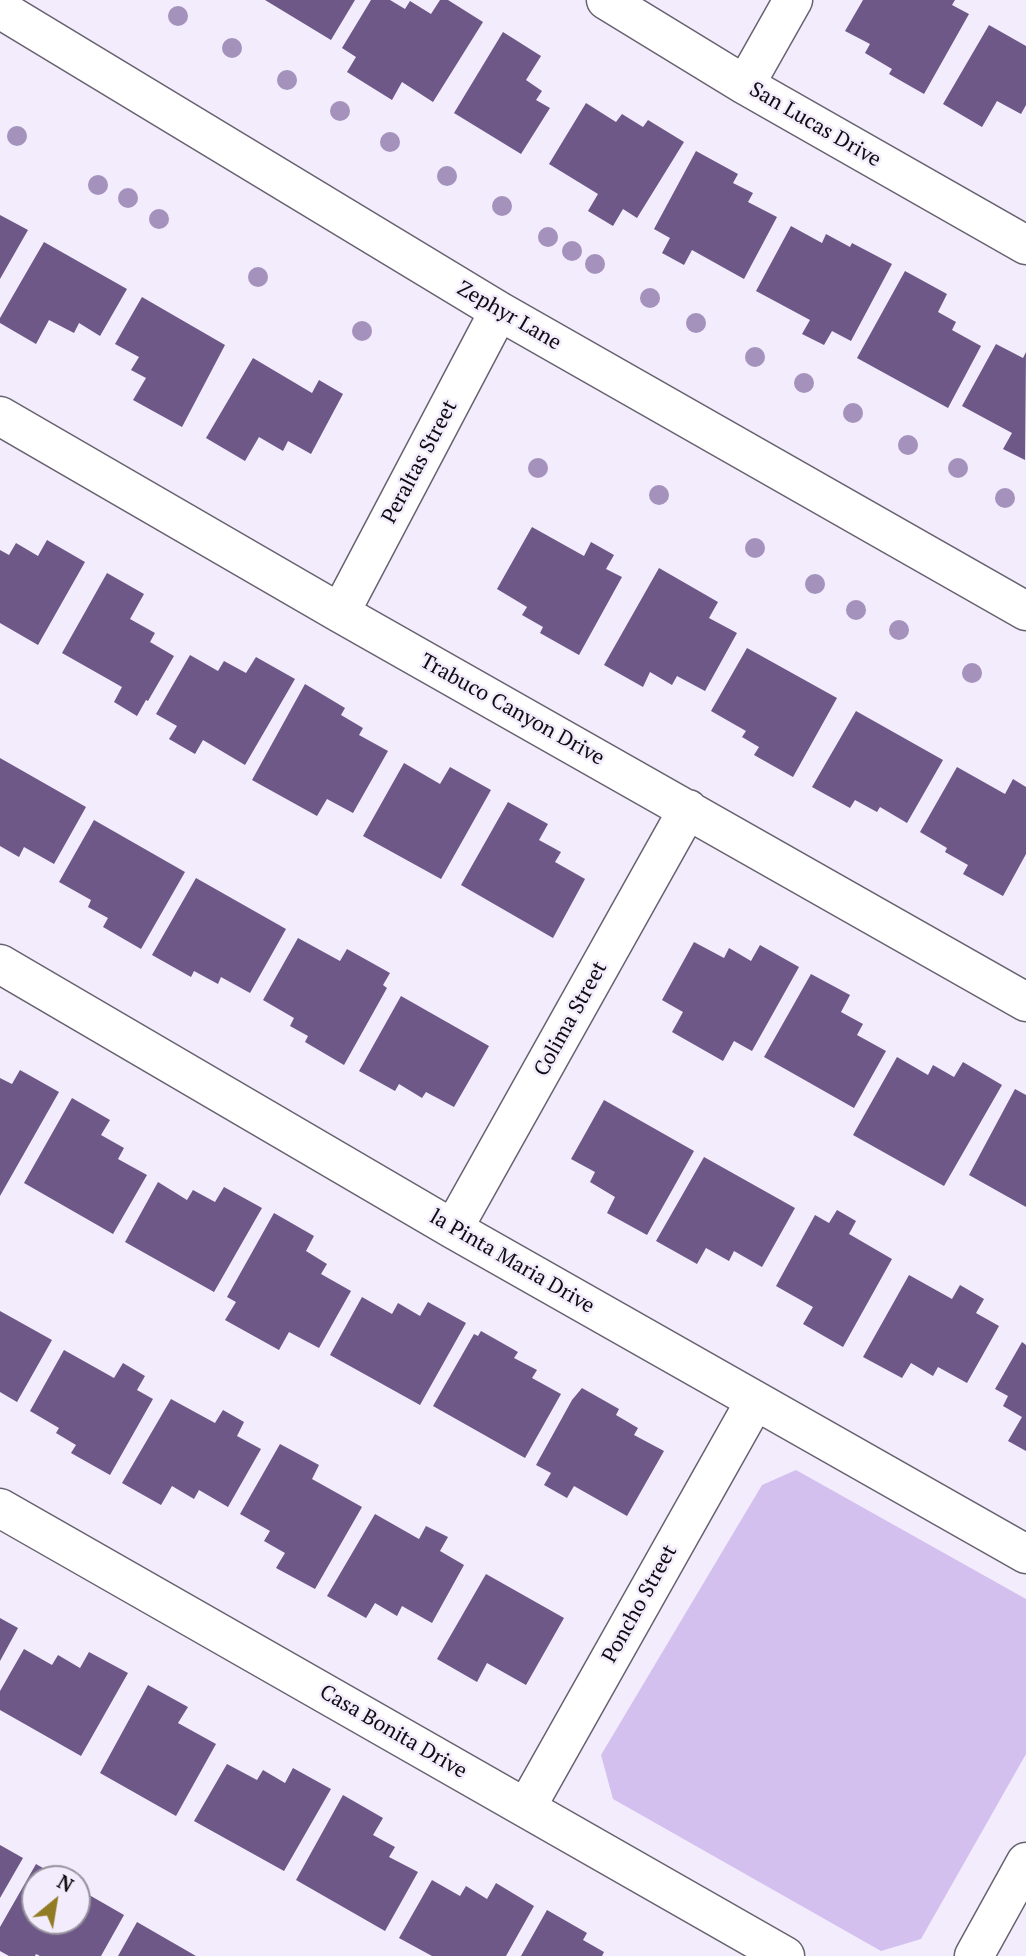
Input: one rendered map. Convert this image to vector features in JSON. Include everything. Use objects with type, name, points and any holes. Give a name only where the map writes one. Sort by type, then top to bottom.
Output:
[{"type":"street","name":"San Lucas Drive","points":[[606,0],[745,85],[1026,245]]},
{"type":"street","points":[[745,85],[793,0]]},
{"type":"street","name":"Zephyr Lane","points":[[0,9],[499,311],[1026,611]]},
{"type":"street","name":"Peraltas Street","points":[[340,613],[499,311]]},
{"type":"street","name":"Trabuco Canyon Drive","points":[[0,416],[340,613],[1026,1002]]},
{"type":"street","name":"Colima Street","points":[[453,1229],[688,809]]},
{"type":"street","name":"la Pinta Maria Drive","points":[[0,964],[453,1229],[1026,1554]]},
{"type":"street","name":"Poncho Street","points":[[526,1808],[755,1401]]},
{"type":"street","name":"Casa Bonita Drive","points":[[0,1508],[785,1956]]},
{"type":"street","points":[[974,1956],[1026,1862]]},
{"type":"shaded area","points":[[796,1470],[1026,1599],[1026,1754],[921,1939],[881,1951],[613,1799],[601,1755],[762,1485]]},
{"type":"building","points":[[265,0],[355,0],[331,40]]},
{"type":"building","points":[[371,0],[390,0],[405,9],[410,1],[431,14],[440,0],[448,0],[483,22],[433,102],[402,82],[392,100],[347,72],[356,57],[342,48]]},
{"type":"building","points":[[863,0],[955,0],[952,5],[969,14],[924,94],[889,74],[892,69],[865,53],[870,44],[845,31]]},
{"type":"building","points":[[989,25],[1026,46],[1026,105],[1021,114],[997,101],[982,127],[943,104]]},
{"type":"building","points":[[503,32],[541,56],[526,80],[542,91],[536,100],[550,108],[521,154],[454,113]]},
{"type":"building","points":[[586,103],[616,122],[622,114],[643,127],[648,120],[684,142],[637,218],[623,209],[613,226],[588,211],[598,194],[549,164]]},
{"type":"building","points":[[696,151],[738,174],[733,183],[753,193],[748,202],[777,217],[744,279],[692,250],[684,265],[662,253],[670,238],[654,229]]},
{"type":"building","points":[[0,215],[28,230],[0,279]]},
{"type":"building","points":[[791,226],[822,243],[826,234],[850,247],[852,243],[892,264],[851,341],[832,331],[824,345],[802,334],[810,320],[756,291]]},
{"type":"building","points":[[44,242],[127,289],[100,336],[79,323],[74,333],[49,320],[36,344],[0,323],[0,318]]},
{"type":"building","points":[[905,271],[947,294],[938,312],[956,322],[952,330],[981,346],[948,408],[857,358]]},
{"type":"building","points":[[142,297],[225,345],[182,427],[133,400],[146,378],[131,370],[139,357],[115,344]]},
{"type":"building","points":[[996,344],[1023,358],[1026,352],[1025,460],[1003,449],[1012,433],[962,406]]},
{"type":"building","points":[[253,358],[312,393],[319,380],[343,394],[311,454],[288,441],[283,451],[259,437],[245,461],[206,438]]},
{"type":"building","points":[[532,527],[584,556],[591,542],[614,555],[606,569],[622,577],[579,655],[540,633],[543,627],[522,615],[527,607],[497,589]]},
{"type":"building","points":[[47,540],[85,562],[38,645],[0,623],[0,550],[9,555],[16,543],[38,556]]},
{"type":"building","points":[[659,568],[718,602],[709,618],[737,633],[705,691],[677,676],[672,685],[650,672],[643,687],[604,665]]},
{"type":"building","points":[[107,573],[144,594],[130,619],[155,633],[150,642],[174,656],[137,716],[114,702],[122,687],[62,653]]},
{"type":"building","points":[[747,648],[837,698],[793,777],[754,755],[759,747],[742,737],[746,731],[711,711]]},
{"type":"building","points":[[190,655],[218,671],[224,661],[246,673],[256,657],[295,679],[245,765],[203,740],[195,754],[169,739],[177,726],[156,714]]},
{"type":"building","points":[[305,684],[345,708],[341,715],[363,728],[359,735],[388,751],[353,813],[327,799],[317,816],[252,780]]},
{"type":"building","points":[[856,711],[943,760],[907,823],[880,807],[877,812],[855,800],[850,808],[812,787]]},
{"type":"building","points":[[0,758],[86,807],[54,864],[24,847],[19,857],[0,846]]},
{"type":"building","points":[[404,763],[440,784],[450,767],[491,790],[441,879],[363,836]]},
{"type":"building","points":[[957,767],[1005,794],[1013,779],[1026,787],[1026,854],[1003,896],[963,874],[968,865],[945,852],[947,848],[920,832]]},
{"type":"building","points":[[508,802],[548,824],[539,840],[561,852],[555,862],[585,879],[553,938],[461,885]]},
{"type":"building","points":[[94,820],[185,872],[141,949],[103,927],[108,918],[88,907],[91,900],[59,882]]},
{"type":"building","points":[[196,878],[286,929],[250,993],[221,977],[218,984],[194,971],[191,977],[152,955]]},
{"type":"building","points":[[298,938],[340,961],[347,949],[390,973],[383,985],[387,988],[344,1065],[305,1042],[308,1036],[290,1026],[294,1018],[263,1000]]},
{"type":"building","points":[[694,942],[724,958],[729,948],[751,961],[760,945],[799,967],[752,1051],[734,1041],[723,1061],[672,1032],[683,1012],[662,1000]]},
{"type":"building","points":[[811,974],[850,995],[841,1012],[863,1024],[857,1035],[886,1051],[854,1108],[764,1057]]},
{"type":"building","points":[[401,996],[489,1046],[454,1107],[426,1092],[422,1098],[399,1084],[395,1091],[359,1071]]},
{"type":"building","points":[[897,1057],[928,1075],[933,1065],[954,1077],[963,1062],[1002,1085],[944,1186],[853,1135]]},
{"type":"building","points":[[20,1070],[59,1092],[0,1196],[0,1078],[12,1084]]},
{"type":"building","points":[[1015,1089],[1026,1095],[1026,1207],[969,1175]]},
{"type":"building","points":[[72,1098],[110,1120],[101,1135],[124,1148],[118,1159],[147,1175],[113,1234],[24,1183]]},
{"type":"building","points":[[604,1100],[694,1151],[647,1235],[607,1213],[615,1197],[590,1182],[595,1172],[571,1159]]},
{"type":"building","points":[[704,1157],[795,1208],[762,1267],[734,1251],[729,1261],[706,1248],[697,1264],[656,1241]]},
{"type":"building","points":[[158,1182],[187,1200],[193,1190],[215,1202],[224,1187],[262,1208],[214,1292],[125,1242]]},
{"type":"building","points":[[837,1210],[856,1221],[849,1234],[892,1259],[843,1347],[803,1324],[813,1307],[776,1286],[815,1215],[829,1223]]},
{"type":"building","points":[[274,1213],[314,1236],[306,1251],[327,1264],[321,1274],[351,1291],[319,1348],[289,1332],[279,1350],[225,1320],[236,1302],[227,1297]]},
{"type":"building","points":[[909,1275],[952,1299],[960,1285],[984,1299],[976,1313],[999,1326],[967,1383],[938,1367],[933,1376],[911,1363],[902,1378],[863,1357]]},
{"type":"building","points":[[362,1297],[392,1314],[398,1303],[420,1316],[428,1302],[466,1323],[420,1405],[330,1355]]},
{"type":"building","points":[[0,1311],[52,1340],[17,1402],[0,1392]]},
{"type":"building","points":[[481,1331],[518,1352],[514,1358],[537,1370],[532,1378],[561,1394],[525,1458],[433,1406],[474,1334],[478,1336]]},
{"type":"building","points":[[1022,1342],[1026,1345],[1026,1451],[1008,1441],[1022,1417],[1003,1406],[1008,1396],[995,1389]]},
{"type":"building","points":[[64,1350],[114,1378],[123,1363],[145,1376],[137,1390],[153,1399],[110,1475],[71,1453],[76,1445],[56,1433],[59,1428],[30,1411]]},
{"type":"building","points":[[582,1388],[619,1409],[616,1415],[638,1428],[634,1435],[664,1451],[627,1516],[574,1486],[567,1498],[544,1485],[551,1473],[536,1465],[572,1400]]},
{"type":"building","points":[[171,1399],[215,1423],[223,1410],[244,1422],[237,1436],[261,1449],[228,1507],[199,1490],[194,1499],[172,1486],[161,1505],[122,1483]]},
{"type":"building","points":[[280,1444],[319,1465],[312,1479],[362,1507],[315,1589],[276,1568],[285,1553],[264,1541],[270,1531],[240,1514]]},
{"type":"building","points":[[375,1514],[419,1539],[426,1526],[448,1537],[440,1551],[464,1565],[432,1623],[402,1606],[397,1616],[375,1603],[366,1618],[327,1596]]},
{"type":"building","points":[[486,1574],[564,1618],[526,1685],[487,1663],[477,1682],[437,1659]]},
{"type":"building","points":[[0,1618],[18,1628],[0,1661]]},
{"type":"building","points":[[24,1649],[52,1665],[58,1655],[80,1668],[89,1652],[128,1673],[81,1756],[0,1710],[0,1691]]},
{"type":"building","points":[[148,1685],[188,1707],[178,1723],[216,1744],[176,1816],[100,1773]]},
{"type":"building","points":[[227,1764],[257,1780],[263,1770],[285,1783],[293,1768],[331,1789],[284,1871],[194,1821]]},
{"type":"building","points":[[343,1795],[383,1818],[373,1835],[395,1847],[389,1857],[418,1872],[385,1931],[296,1880]]},
{"type":"building","points":[[0,1845],[23,1858],[0,1898]]},
{"type":"building","points":[[432,1880],[460,1896],[466,1886],[487,1899],[496,1883],[534,1906],[506,1956],[432,1956],[399,1938]]},
{"type":"building","points":[[21,1890],[21,1935],[91,1935],[91,1896],[124,1915],[101,1956],[9,1956],[0,1951],[0,1927]]},
{"type":"building","points":[[547,1910],[587,1933],[583,1940],[604,1952],[602,1956],[521,1956]]},
{"type":"building","points":[[137,1922],[196,1956],[118,1956]]}]
